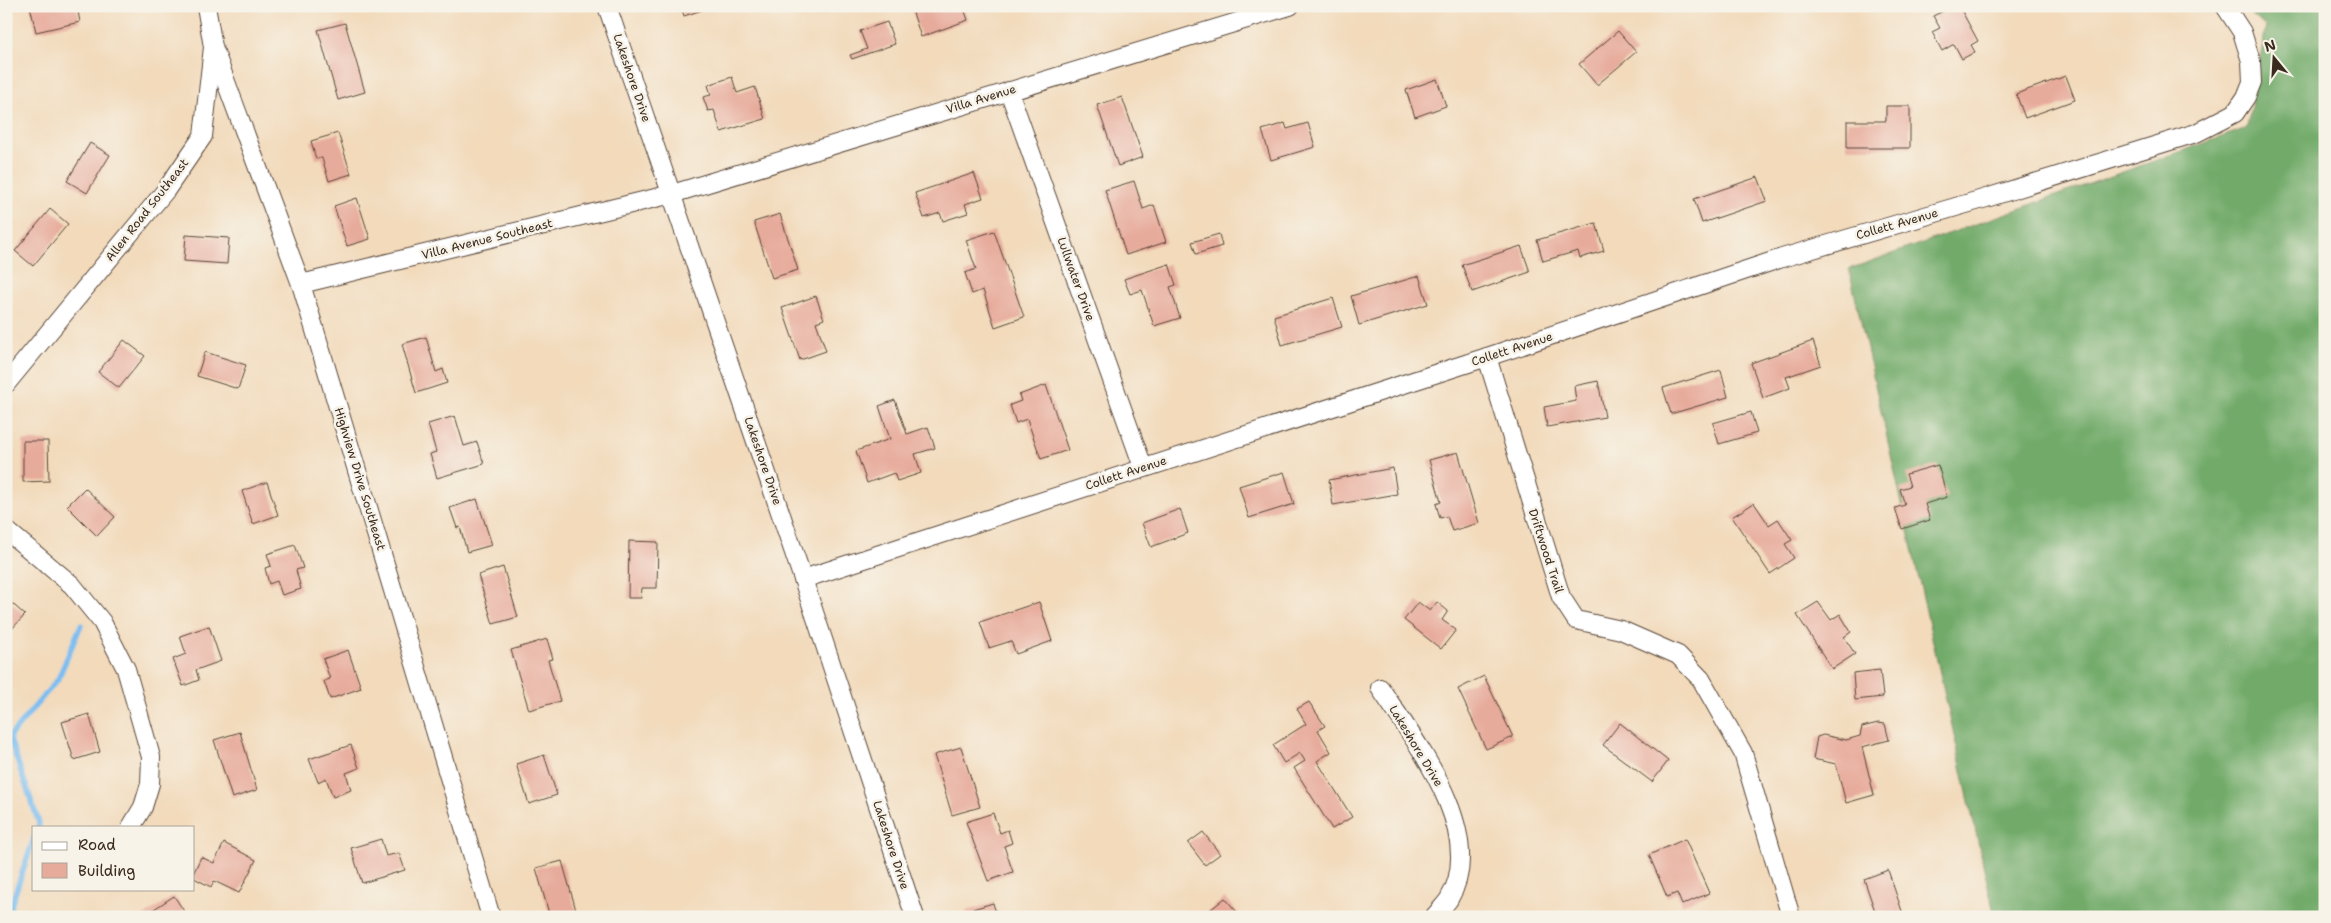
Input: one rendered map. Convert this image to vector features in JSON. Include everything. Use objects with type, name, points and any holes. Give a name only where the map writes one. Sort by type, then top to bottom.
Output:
[{"type":"street","name":"Allen Road Southeast","points":[[6,384],[166,190],[203,136],[213,47],[206,6]]},
{"type":"street","name":"Lakeshore Drive","points":[[607,6],[803,579],[915,917]]},
{"type":"street","name":"Villa Avenue","points":[[672,194],[1290,6]]},
{"type":"street","name":"Collett Avenue","points":[[803,579],[1143,467],[1487,357],[1782,258],[2187,136],[2235,113],[2246,97],[2252,82],[2251,61],[2242,32],[2225,6]]},
{"type":"street","name":"Highview Drive Southeast","points":[[213,47],[301,284],[491,917]]},
{"type":"street","name":"Lullwater Drive","points":[[1009,91],[1143,467]]},
{"type":"street","name":"Villa Avenue Southeast","points":[[301,284],[672,194]]},
{"type":"street","name":"Driftwood Trail","points":[[1487,357],[1560,597],[1576,620],[1621,630],[1678,654],[1701,679],[1743,753],[1791,917]]},
{"type":"street","points":[[6,530],[78,592],[102,622],[126,669],[151,757],[150,784],[143,807],[132,826]]},
{"type":"street","name":"Lakeshore Drive","points":[[1380,688],[1425,756],[1450,804],[1459,833],[1459,870],[1450,899],[1434,917]]},
{"type":"green space","points":[[2242,6],[2325,6],[2325,917],[1995,917],[1849,269],[2247,128],[2266,27]]},
{"type":"building","points":[[30,6],[77,6],[80,22],[36,32]]},
{"type":"building","points":[[681,6],[711,6],[711,7],[684,16]]},
{"type":"building","points":[[923,6],[963,6],[968,20],[921,37],[912,10]]},
{"type":"building","points":[[1953,6],[1959,6],[1978,41],[1971,45],[1975,52],[1962,59],[1954,44],[1942,51],[1932,32],[1940,28],[1933,16]]},
{"type":"building","points":[[887,22],[895,44],[852,59],[850,55],[867,49],[860,31]]},
{"type":"building","points":[[345,23],[365,92],[338,100],[318,30]]},
{"type":"building","points":[[1618,31],[1636,52],[1597,85],[1579,64]]},
{"type":"building","points":[[2066,76],[2075,100],[2025,118],[2016,94]]},
{"type":"building","points":[[732,77],[737,93],[755,87],[765,119],[721,132],[714,110],[708,111],[703,97],[711,95],[708,85]]},
{"type":"building","points":[[1437,79],[1446,106],[1415,117],[1406,90]]},
{"type":"building","points":[[1122,97],[1143,157],[1118,166],[1097,105]]},
{"type":"building","points":[[1886,106],[1910,106],[1910,148],[1847,148],[1847,121],[1886,121]]},
{"type":"building","points":[[1285,123],[1287,129],[1308,123],[1315,147],[1271,160],[1262,130]]},
{"type":"building","points":[[338,133],[351,174],[329,181],[322,158],[316,159],[311,141]]},
{"type":"building","points":[[90,143],[110,155],[87,193],[67,181]]},
{"type":"building","points":[[974,173],[983,198],[965,204],[968,213],[943,221],[940,213],[924,218],[915,193]]},
{"type":"building","points":[[1758,177],[1767,201],[1702,223],[1694,199]]},
{"type":"building","points":[[1134,181],[1143,209],[1154,205],[1166,242],[1126,255],[1105,190]]},
{"type":"building","points":[[357,198],[370,239],[347,246],[334,206]]},
{"type":"building","points":[[50,209],[68,224],[33,266],[15,251]]},
{"type":"building","points":[[780,214],[798,270],[772,278],[754,222]]},
{"type":"building","points":[[1596,223],[1604,251],[1580,258],[1578,251],[1543,261],[1537,240]]},
{"type":"building","points":[[994,231],[1024,317],[995,327],[983,290],[972,294],[965,273],[976,269],[966,240]]},
{"type":"building","points":[[1219,234],[1222,246],[1196,254],[1192,242]]},
{"type":"building","points":[[186,235],[229,238],[227,264],[184,261]]},
{"type":"building","points":[[1521,246],[1530,272],[1472,292],[1462,265]]},
{"type":"building","points":[[1169,264],[1176,285],[1170,287],[1180,318],[1154,326],[1142,290],[1130,294],[1124,279]]},
{"type":"building","points":[[1419,276],[1428,304],[1359,325],[1351,296]]},
{"type":"building","points":[[816,296],[824,319],[816,322],[826,351],[800,360],[782,308]]},
{"type":"building","points":[[1333,298],[1342,327],[1282,345],[1274,316]]},
{"type":"building","points":[[426,337],[436,372],[443,369],[447,383],[416,393],[402,344]]},
{"type":"building","points":[[124,340],[145,356],[119,388],[98,372]]},
{"type":"building","points":[[1813,341],[1821,365],[1786,377],[1790,388],[1763,398],[1751,363]]},
{"type":"building","points":[[205,352],[246,365],[238,389],[197,376]]},
{"type":"building","points":[[1721,370],[1728,397],[1671,414],[1663,388]]},
{"type":"building","points":[[1598,381],[1605,417],[1547,427],[1544,407],[1576,401],[1574,386]]},
{"type":"building","points":[[1046,385],[1068,450],[1041,459],[1027,419],[1016,423],[1010,405],[1021,401],[1019,395]]},
{"type":"building","points":[[895,400],[907,434],[928,427],[935,448],[915,454],[921,473],[897,481],[894,473],[867,483],[856,451],[890,439],[879,406]]},
{"type":"building","points":[[1751,412],[1757,433],[1719,444],[1713,423]]},
{"type":"building","points":[[455,416],[464,446],[477,442],[484,464],[437,478],[430,454],[436,452],[428,424]]},
{"type":"building","points":[[23,441],[48,441],[49,481],[23,482]]},
{"type":"building","points":[[1458,452],[1479,523],[1452,531],[1447,516],[1440,518],[1436,504],[1441,502],[1429,460]]},
{"type":"building","points":[[1938,465],[1947,497],[1925,504],[1930,520],[1902,529],[1895,508],[1905,505],[1900,489],[1910,486],[1906,474]]},
{"type":"building","points":[[1393,468],[1397,494],[1333,505],[1329,480]]},
{"type":"building","points":[[1284,472],[1294,504],[1249,518],[1239,486]]},
{"type":"building","points":[[267,482],[278,515],[253,524],[242,491]]},
{"type":"building","points":[[85,488],[115,517],[97,536],[67,506]]},
{"type":"building","points":[[477,499],[492,545],[467,552],[460,527],[457,528],[450,508]]},
{"type":"building","points":[[1754,503],[1769,525],[1778,519],[1792,540],[1785,544],[1794,558],[1770,574],[1732,517]]},
{"type":"building","points":[[1180,509],[1188,533],[1151,547],[1142,523]]},
{"type":"building","points":[[629,541],[658,542],[657,588],[642,588],[641,598],[628,598]]},
{"type":"building","points":[[295,545],[303,568],[296,570],[301,589],[282,595],[277,581],[269,584],[265,568],[271,566],[267,554]]},
{"type":"building","points":[[503,567],[518,617],[493,624],[478,575]]},
{"type":"building","points":[[6,598],[25,615],[6,635]]},
{"type":"building","points":[[1039,602],[1052,641],[1016,654],[1011,641],[989,648],[980,622]]},
{"type":"building","points":[[1418,602],[1430,611],[1437,602],[1448,611],[1442,620],[1456,630],[1441,649],[1404,620]]},
{"type":"building","points":[[1818,602],[1831,620],[1840,614],[1851,632],[1844,637],[1855,654],[1832,669],[1797,615]]},
{"type":"building","points":[[209,626],[221,661],[196,670],[199,680],[183,686],[173,659],[186,654],[180,636]]},
{"type":"building","points":[[547,639],[553,659],[548,660],[560,701],[529,710],[511,650]]},
{"type":"building","points":[[348,650],[361,688],[330,699],[324,681],[330,679],[323,659]]},
{"type":"building","points":[[1880,670],[1883,697],[1855,700],[1853,673]]},
{"type":"building","points":[[1484,676],[1513,737],[1486,749],[1458,689]]},
{"type":"building","points":[[1309,702],[1325,726],[1318,730],[1331,752],[1317,761],[1352,817],[1332,829],[1294,768],[1305,761],[1300,753],[1284,763],[1273,745],[1306,724],[1297,709]]},
{"type":"building","points":[[89,714],[100,752],[74,760],[62,722]]},
{"type":"building","points":[[1620,723],[1668,761],[1652,782],[1603,745]]},
{"type":"building","points":[[1878,723],[1885,724],[1889,740],[1862,747],[1874,795],[1846,803],[1836,764],[1813,759],[1817,737],[1823,735],[1846,740],[1860,736],[1862,727]]},
{"type":"building","points":[[240,732],[257,790],[232,798],[214,740]]},
{"type":"building","points":[[351,745],[359,768],[346,773],[351,790],[333,797],[326,778],[318,782],[309,759]]},
{"type":"building","points":[[961,747],[980,807],[952,815],[934,755]]},
{"type":"building","points":[[544,755],[557,795],[529,804],[516,764]]},
{"type":"building","points":[[993,813],[1000,833],[1008,830],[1012,843],[1004,846],[1013,872],[988,881],[966,822]]},
{"type":"building","points":[[1203,832],[1220,854],[1205,865],[1188,843]]},
{"type":"building","points":[[381,839],[386,856],[399,853],[405,870],[362,883],[351,848]]},
{"type":"building","points":[[1685,839],[1709,893],[1682,905],[1677,893],[1667,897],[1649,855]]},
{"type":"building","points":[[224,843],[256,860],[239,893],[214,881],[211,887],[195,879],[195,870],[201,857],[214,863]]},
{"type":"building","points":[[562,861],[578,917],[550,917],[536,868]]},
{"type":"building","points":[[1888,870],[1904,917],[1877,917],[1864,879]]},
{"type":"building","points":[[174,896],[188,917],[142,917]]},
{"type":"building","points":[[1225,898],[1241,917],[1207,917],[1205,914]]},
{"type":"building","points":[[993,903],[997,917],[967,917],[966,911]]},
{"type":"waterway","points":[[38,826],[39,823],[9,737],[58,679],[81,625]]},
{"type":"waterway","points":[[7,917],[32,844]]}]
